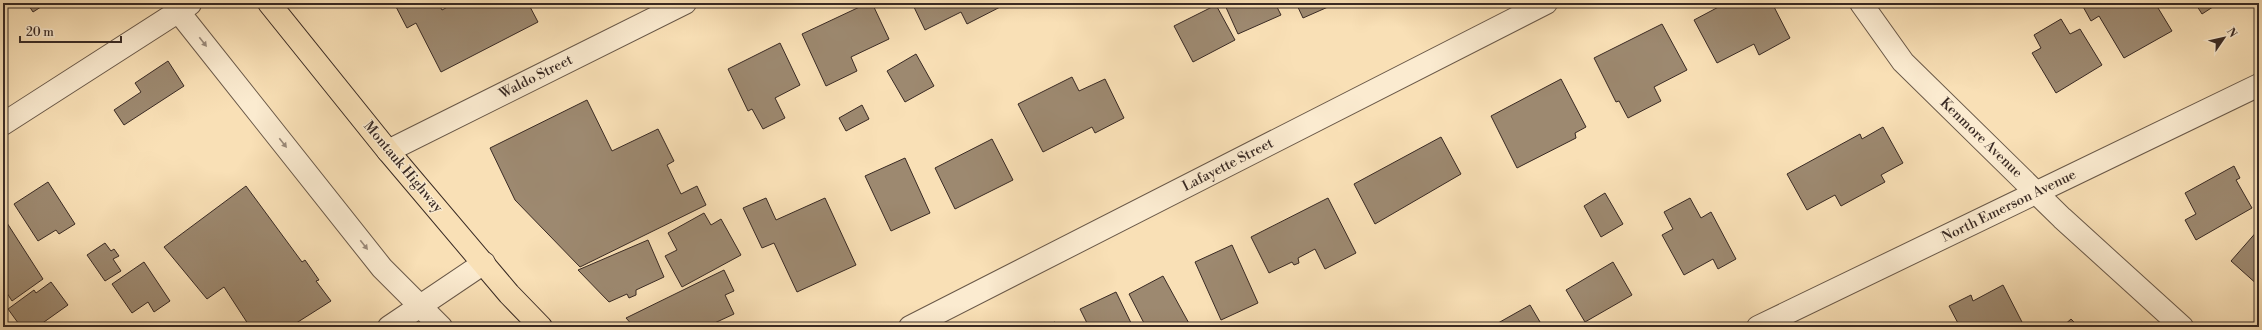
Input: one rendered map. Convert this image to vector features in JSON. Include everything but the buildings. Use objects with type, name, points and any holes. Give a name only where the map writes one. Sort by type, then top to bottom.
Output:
[{"type":"main road","name":"Montauk Highway","points":[[269,3],[388,151],[541,327]]},
{"type":"street","name":"Waldo Street","points":[[388,151],[685,3]]},
{"type":"street","name":"Lafayette Street","points":[[910,327],[1546,3]]},
{"type":"street","name":"Kenmore Avenue","points":[[1861,3],[1903,62],[2037,193],[2182,327]]},
{"type":"street","points":[[3,124],[185,7],[382,268],[440,327]]},
{"type":"street","name":"North Emerson Avenue","points":[[1758,327],[2259,85]]},
{"type":"street","points":[[390,327],[420,305],[484,263]]}]
